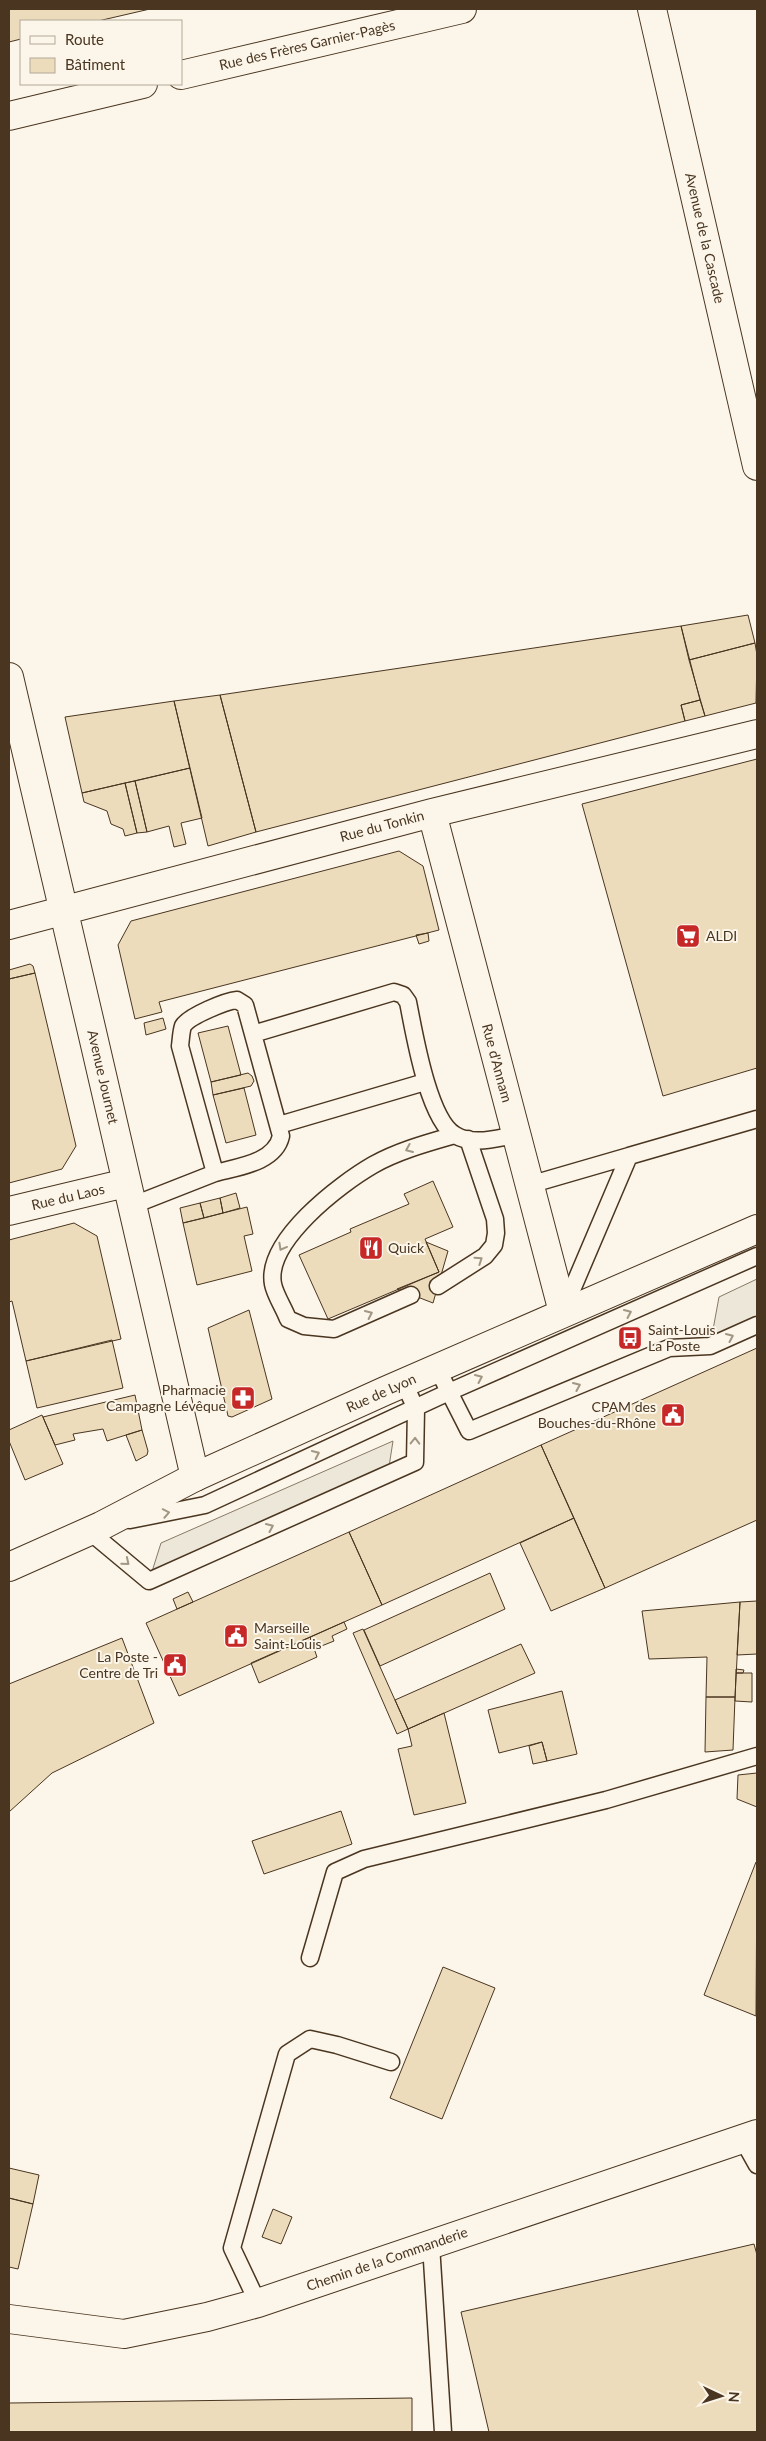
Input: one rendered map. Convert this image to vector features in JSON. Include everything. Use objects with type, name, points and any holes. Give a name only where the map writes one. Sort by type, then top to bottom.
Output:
[{"type":"street","name":"Rue des Frères Garnier-Pagès","points":[[182,75],[462,9]]},
{"type":"street","name":"Avenue de la Cascade","points":[[652,9],[757,466]]},
{"type":"street","points":[[9,116],[139,85]]},
{"type":"street","name":"Avenue Journet","points":[[9,677],[65,910],[195,1477]]},
{"type":"street","name":"Rue du Tonkin","points":[[9,925],[432,813],[757,734]]},
{"type":"street","name":"Rue d'Annam","points":[[432,813],[563,1312]]},
{"type":"street","name":"Rue du Laos","points":[[9,1211],[129,1195]]},
{"type":"street","name":"Rue de Lyon","points":[[9,1567],[95,1528],[195,1477],[563,1312],[757,1229]]},
{"type":"street","name":"Chemin de la Commanderie","points":[[9,2319],[124,2334],[207,2317],[258,2303],[750,2137]]},
{"type":"lane","points":[[253,1034],[394,992],[403,995],[408,1002],[425,1082],[445,1124],[462,1137],[477,1141],[516,1135]]},
{"type":"lane","points":[[129,1195],[215,1173],[256,1162],[269,1154],[279,1144],[281,1136],[279,1124],[245,1005],[237,1000],[228,1001],[189,1019],[184,1025],[180,1046],[215,1173]]},
{"type":"lane","points":[[279,1124],[425,1082]]},
{"type":"lane","points":[[529,1185],[757,1119]]},
{"type":"lane","points":[[438,1286],[485,1256],[494,1245],[496,1233],[495,1218],[462,1137]]},
{"type":"lane","points":[[411,1295],[334,1329],[304,1326],[288,1319],[273,1283],[275,1262],[284,1242],[308,1213],[372,1166],[414,1147],[462,1137]]},
{"type":"lane","points":[[563,1312],[630,1156]]},
{"type":"lane","points":[[95,1528],[205,1505],[416,1409],[449,1392],[757,1256]]},
{"type":"lane","points":[[437,1368],[469,1431],[669,1348],[710,1346],[757,1326]]},
{"type":"lane","points":[[95,1528],[149,1581],[415,1462],[416,1409],[404,1383]]},
{"type":"lane","points":[[310,1958],[335,1872],[342,1868],[364,1859],[606,1800],[757,1756]]},
{"type":"lane","points":[[258,2303],[232,2248],[287,2054],[310,2039],[337,2045],[390,2062]]},
{"type":"lane","points":[[750,2137],[757,2165]]},
{"type":"lane","points":[[431,2245],[442,2432]]},
{"type":"shaded area","points":[[757,1279],[757,1325],[710,1346],[719,1297]]},
{"type":"shaded area","points":[[393,1441],[388,1473],[149,1581],[161,1543]]},
{"type":"building","points":[[9,9],[150,9],[102,20],[20,20],[20,39],[9,42]]},
{"type":"building","points":[[748,615],[755,643],[689,660],[681,626]]},
{"type":"building","points":[[681,626],[700,700],[681,705],[685,721],[256,832],[220,695]]},
{"type":"building","points":[[755,643],[757,655],[756,703],[705,716],[689,660]]},
{"type":"building","points":[[220,695],[256,832],[208,846],[174,701]]},
{"type":"building","points":[[700,700],[705,716],[685,721],[681,705]]},
{"type":"building","points":[[174,701],[190,768],[82,793],[65,717]]},
{"type":"building","name":"ALDI","points":[[757,759],[757,1068],[663,1096],[582,804]]},
{"type":"building","points":[[190,768],[202,818],[181,823],[186,844],[174,847],[169,826],[147,832],[135,781]]},
{"type":"building","points":[[135,781],[147,832],[137,833],[125,783]]},
{"type":"building","points":[[125,783],[137,833],[125,836],[123,829],[111,824],[107,811],[84,802],[82,793]]},
{"type":"building","points":[[399,851],[423,866],[439,930],[159,1002],[162,1012],[135,1019],[118,945],[131,921]]},
{"type":"building","points":[[428,933],[429,941],[419,944],[416,935]]},
{"type":"building","points":[[30,964],[33,966],[35,973],[9,979],[9,970]]},
{"type":"building","points":[[35,973],[76,1146],[62,1169],[9,1183],[9,979]]},
{"type":"building","points":[[163,1018],[166,1029],[146,1035],[144,1023]]},
{"type":"building","points":[[228,1026],[241,1075],[211,1082],[198,1033]]},
{"type":"building","points":[[248,1073],[254,1081],[251,1086],[213,1095],[211,1082]]},
{"type":"building","points":[[244,1088],[256,1135],[226,1143],[213,1095]]},
{"type":"building","name":"Quick","points":[[433,1181],[453,1227],[425,1239],[439,1272],[328,1319],[299,1255],[351,1232],[350,1229],[409,1204],[404,1194]]},
{"type":"building","points":[[236,1193],[240,1208],[223,1213],[220,1198]]},
{"type":"building","points":[[220,1198],[223,1213],[204,1218],[200,1203]]},
{"type":"building","points":[[200,1203],[204,1218],[183,1223],[180,1208]]},
{"type":"building","points":[[247,1207],[253,1234],[244,1236],[252,1271],[197,1285],[183,1223]]},
{"type":"building","points":[[74,1223],[97,1236],[121,1339],[26,1361],[12,1301],[9,1302],[9,1240]]},
{"type":"building","points":[[426,1242],[448,1251],[433,1303],[397,1289],[439,1272]]},
{"type":"building","points":[[249,1310],[272,1399],[232,1417],[228,1416],[208,1328]]},
{"type":"building","points":[[112,1340],[123,1388],[37,1408],[26,1361]]},
{"type":"building","points":[[757,1348],[757,1520],[605,1588],[541,1445]]},
{"type":"building","points":[[135,1395],[142,1430],[107,1441],[103,1429],[73,1434],[75,1440],[55,1445],[43,1417]]},
{"type":"building","points":[[42,1415],[63,1464],[25,1480],[9,1441],[9,1430]]},
{"type":"building","points":[[142,1430],[148,1451],[147,1455],[136,1461],[126,1435]]},
{"type":"building","points":[[541,1445],[574,1518],[382,1605],[349,1532]]},
{"type":"building","points":[[574,1518],[605,1588],[551,1611],[520,1543]]},
{"type":"building","points":[[349,1532],[382,1605],[179,1696],[146,1623]]},
{"type":"building","points":[[490,1573],[505,1609],[380,1666],[364,1630]]},
{"type":"building","points":[[188,1592],[193,1602],[177,1609],[173,1599]]},
{"type":"building","points":[[757,1601],[757,1654],[737,1655],[740,1602]]},
{"type":"building","points":[[740,1602],[735,1697],[706,1697],[707,1657],[649,1659],[642,1611]]},
{"type":"building","points":[[344,1622],[347,1629],[332,1636],[334,1641],[314,1649],[310,1637]]},
{"type":"building","points":[[363,1629],[408,1729],[397,1734],[353,1633]]},
{"type":"building","points":[[310,1637],[317,1657],[259,1683],[251,1663]]},
{"type":"building","points":[[122,1638],[154,1723],[52,1773],[9,1812],[9,1684]]},
{"type":"building","points":[[521,1644],[535,1673],[408,1729],[395,1700]]},
{"type":"building","points":[[736,1669],[744,1670],[743,1673],[736,1673]]},
{"type":"building","points":[[736,1673],[752,1673],[752,1702],[735,1701]]},
{"type":"building","points":[[562,1691],[577,1754],[547,1761],[542,1742],[499,1753],[488,1710]]},
{"type":"building","points":[[706,1697],[735,1697],[733,1750],[705,1752]]},
{"type":"building","points":[[444,1713],[466,1803],[414,1815],[398,1749],[412,1746],[408,1729]]},
{"type":"building","points":[[542,1742],[547,1761],[533,1764],[529,1746]]},
{"type":"building","points":[[757,1773],[757,1807],[737,1799],[738,1775]]},
{"type":"building","points":[[341,1811],[352,1844],[264,1874],[252,1841]]},
{"type":"building","points":[[757,1863],[756,2016],[704,1995]]},
{"type":"building","points":[[443,1967],[495,1988],[442,2119],[390,2098]]},
{"type":"building","points":[[9,2168],[39,2175],[33,2204],[9,2198]]},
{"type":"building","points":[[9,2198],[33,2204],[18,2269],[9,2267]]},
{"type":"building","points":[[273,2209],[292,2217],[281,2244],[262,2237]]},
{"type":"building","points":[[754,2244],[757,2255],[757,2432],[489,2432],[461,2312]]},
{"type":"building","points":[[412,2398],[412,2432],[9,2432],[9,2403]]},
{"type":"place","name":"ALDI","points":[[688,936]]},
{"type":"place","name":"Quick","points":[[371,1248]]},
{"type":"place","name":"Saint-Louis La Poste","points":[[630,1338]]},
{"type":"place","name":"Pharmacie Campagne Lévêque","points":[[243,1398]]},
{"type":"place","name":"CPAM des Bouches-du-Rhône","points":[[673,1415]]},
{"type":"place","name":"Marseille Saint-Louis","points":[[236,1636]]},
{"type":"place","name":"La Poste - Centre de Tri","points":[[175,1665]]}]
